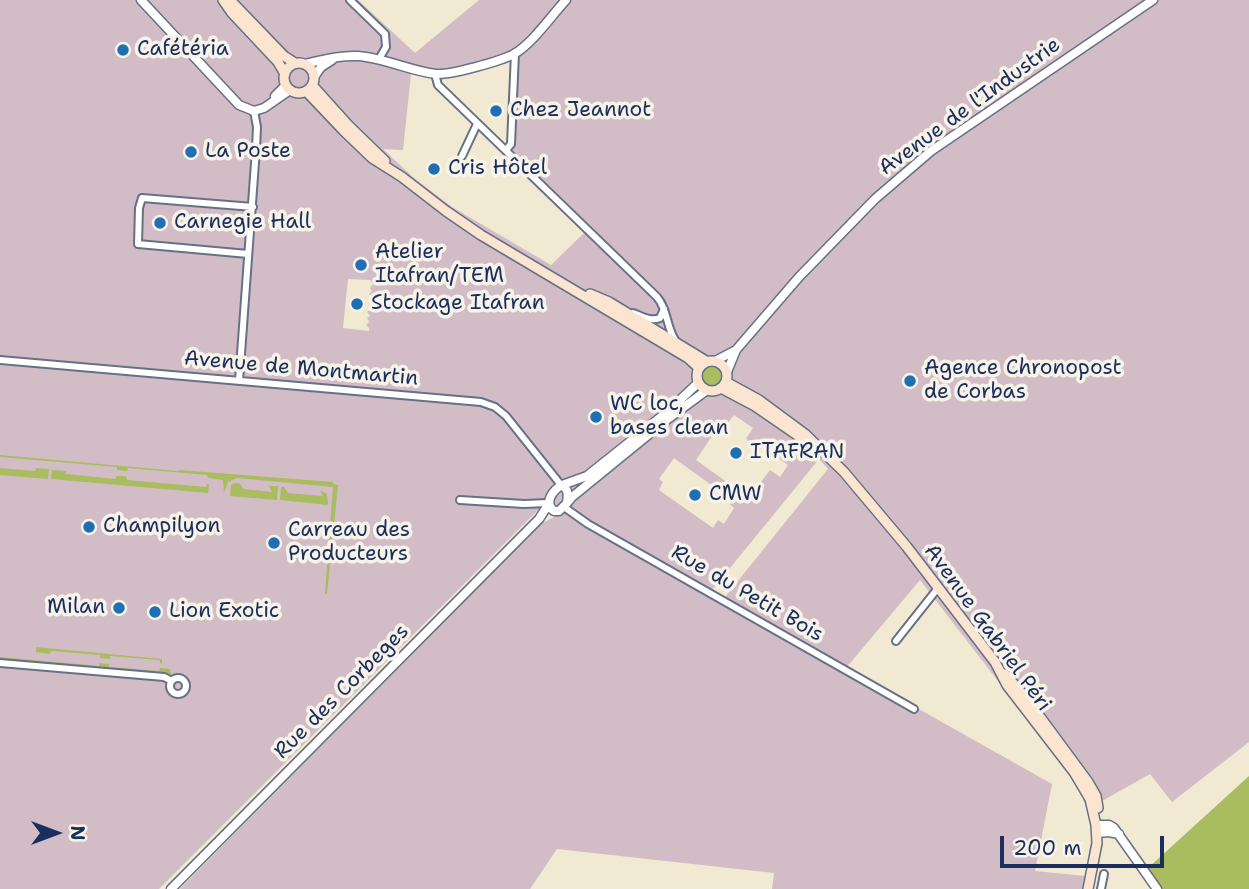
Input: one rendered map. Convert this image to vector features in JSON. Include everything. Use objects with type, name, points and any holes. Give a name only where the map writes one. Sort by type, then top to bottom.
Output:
[{"type":"main road","points":[[223,0],[278,62],[285,74],[288,88],[298,93],[311,85]]},
{"type":"main road","points":[[230,0],[284,56],[312,71],[311,85],[344,131],[372,158],[446,211],[521,259],[688,358],[723,365],[725,381],[714,391],[707,390],[698,383],[697,375],[707,363]]},
{"type":"main road","points":[[285,74],[288,67],[300,64]]},
{"type":"main road","points":[[565,284],[609,302],[707,363]]},
{"type":"main road","name":"Avenue Gabriel Péri","points":[[725,381],[755,406],[827,456],[871,503],[995,663],[1007,685],[1049,735],[1086,792],[1099,829]]},
{"type":"main road","points":[[1088,889],[1099,829]]},
{"type":"main road","points":[[1094,889],[1102,843],[1099,829]]},
{"type":"street","points":[[141,0],[239,105],[254,111],[264,108],[288,88]]},
{"type":"street","points":[[350,0],[385,34],[386,47],[379,59]]},
{"type":"street","points":[[300,64],[358,56],[435,74],[449,73],[515,53],[566,0]]},
{"type":"street","name":"Avenue de l'Industrie","points":[[725,381],[736,350],[799,277],[885,190],[931,151],[1153,0]]},
{"type":"street","points":[[506,150],[511,144],[515,53]]},
{"type":"street","points":[[311,85],[321,67],[334,58]]},
{"type":"street","points":[[435,74],[438,85],[650,291],[664,307],[672,335],[678,345]]},
{"type":"street","points":[[239,381],[257,149],[254,111]]},
{"type":"street","points":[[461,156],[477,124]]},
{"type":"street","points":[[248,254],[138,244],[139,208],[142,198],[253,207]]},
{"type":"street","points":[[609,302],[652,320],[660,318],[664,307]]},
{"type":"street","name":"Avenue de l'Industrie","points":[[707,363],[736,350]]},
{"type":"street","name":"Avenue de Montmartin","points":[[0,360],[481,402],[495,407],[506,416],[562,485]]},
{"type":"street","points":[[460,500],[550,507],[553,493],[562,485],[587,476],[666,413],[698,383]]},
{"type":"street","points":[[565,505],[707,390]]},
{"type":"street","points":[[562,485],[568,494],[565,505]]},
{"type":"street","name":"Rue des Corbeges","points":[[171,889],[550,507],[559,511],[565,505]]},
{"type":"street","name":"Rue du Petit Bois","points":[[565,505],[588,524],[914,709]]},
{"type":"street","points":[[896,641],[938,588]]},
{"type":"street","points":[[0,663],[164,677],[172,681]]},
{"type":"street","points":[[1099,829],[1119,834],[1157,889]]},
{"type":"street","points":[[1101,889],[1104,874]]},
{"type":"shaded area","points":[[0,0],[358,0],[415,53],[479,0],[1249,0],[1249,742],[1172,802],[1150,774],[1086,807],[1080,791],[1062,764],[920,580],[846,668],[1052,784],[1035,871],[1085,876],[1082,889],[772,889],[774,873],[557,849],[530,889],[180,889],[537,525],[561,514],[538,510],[159,889],[0,889]],"holes":[[[510,60],[510,162],[584,233],[551,265],[452,207],[414,178],[383,149],[403,150],[411,74],[443,77]],[[348,279],[370,280],[373,284],[369,294],[372,297],[369,300],[371,303],[368,306],[371,309],[367,312],[370,316],[366,325],[369,331],[343,328]],[[734,415],[753,428],[746,439],[788,465],[780,477],[770,470],[749,498],[696,460],[718,427],[723,429]],[[674,458],[732,500],[730,504],[734,508],[724,524],[718,520],[713,528],[659,490],[663,482],[659,479]],[[819,459],[828,469],[721,602],[708,595]]]},
{"type":"green space","points":[[712,366],[719,369],[722,376],[719,383],[712,386],[705,383],[702,376],[705,369]]},
{"type":"green space","points":[[0,455],[333,482],[338,485],[327,594],[333,487],[237,478],[228,482],[224,493],[223,480],[208,478],[207,475],[128,468],[127,471],[117,470],[117,467]]},
{"type":"green space","points":[[0,468],[35,471],[36,468],[49,469],[48,479],[0,475]]},
{"type":"green space","points":[[52,470],[116,479],[116,476],[126,476],[127,480],[206,487],[209,484],[208,493],[51,479]]},
{"type":"green space","points":[[239,483],[244,489],[272,492],[269,486],[278,486],[277,500],[230,496],[231,485]]},
{"type":"green space","points":[[281,487],[288,493],[323,496],[320,490],[327,494],[328,503],[280,500]]},
{"type":"green space","points":[[36,647],[162,659],[162,664],[160,660],[110,656],[110,659],[100,658],[100,655],[51,651],[50,654],[36,652]]},
{"type":"green space","points":[[0,659],[99,666],[99,663],[109,664],[109,667],[159,671],[160,668],[170,669],[171,674]]},
{"type":"green space","points":[[1249,776],[1249,889],[1162,889],[1148,868]]},
{"type":"place","name":"Cafétéria","points":[[123,50]]},
{"type":"place","name":"Chez Jeannot","points":[[496,111]]},
{"type":"place","name":"La Poste","points":[[191,152]]},
{"type":"place","name":"Cris Hôtel","points":[[434,169]]},
{"type":"place","name":"Carnegie Hall","points":[[160,223]]},
{"type":"place","name":"Atelier Itafran/TEM","points":[[361,265]]},
{"type":"place","name":"Stockage Itafran","points":[[357,304]]},
{"type":"place","name":"Agence Chronopost de Corbas","points":[[910,381]]},
{"type":"place","name":"WC loc, bases clean","points":[[596,417]]},
{"type":"place","name":"ITAFRAN","points":[[736,453]]},
{"type":"place","name":"CMW","points":[[695,495]]},
{"type":"place","name":"Champilyon","points":[[89,527]]},
{"type":"place","name":"Carreau des Producteurs","points":[[274,543]]},
{"type":"place","name":"Milan","points":[[119,608]]},
{"type":"place","name":"Lion Exotic","points":[[155,612]]}]
